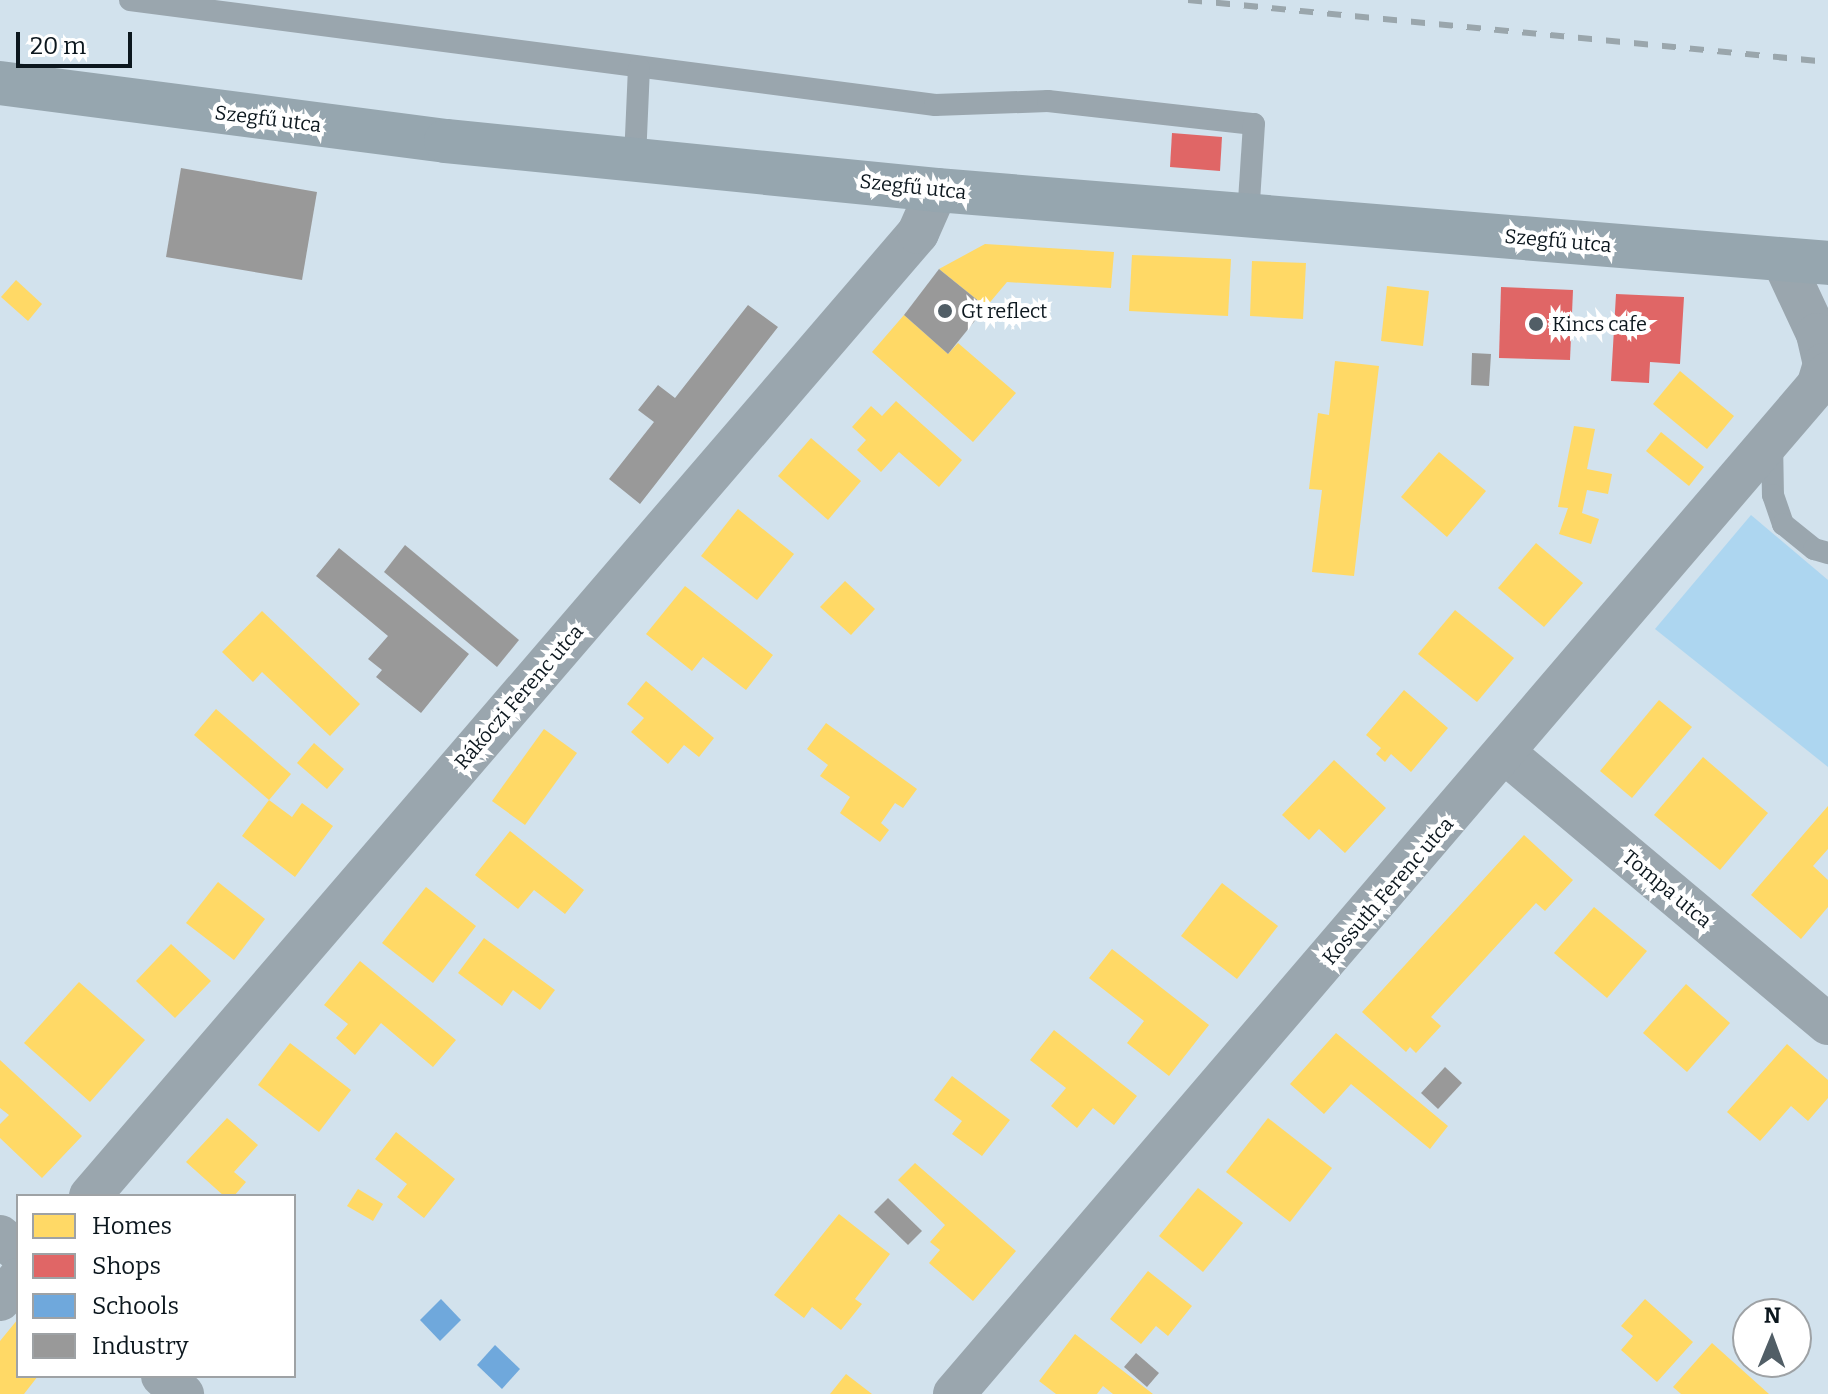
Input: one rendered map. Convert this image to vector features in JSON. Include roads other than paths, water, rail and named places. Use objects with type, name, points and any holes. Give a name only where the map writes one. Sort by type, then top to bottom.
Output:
[{"type":"street","name":"Szegfű utca","points":[[0,83],[446,141],[937,190],[1828,263]]},
{"type":"street","name":"Rákóczi Ferenc utca","points":[[92,1194],[918,233],[937,190]]},
{"type":"street","name":"Kossuth Ferenc utca","points":[[954,1394],[1506,754],[1823,379],[1824,364],[1817,334],[1782,259]]},
{"type":"street","name":"Tompa utca","points":[[1506,754],[1828,1024]]},
{"type":"street","points":[[0,1236],[16,1249]]},
{"type":"street","points":[[0,1300],[16,1281]]},
{"type":"street","points":[[164,1378],[183,1394]]},
{"type":"lane","points":[[130,0],[935,105],[1048,101],[1254,124],[1248,216]]},
{"type":"lane","points":[[635,159],[639,68]]},
{"type":"lane","points":[[1772,439],[1773,495],[1783,524],[1814,549],[1828,553]]},
{"type":"railway","points":[[1188,0],[1828,62]]},
{"type":"place","name":"Gt reflect","points":[[945,311]]},
{"type":"place","name":"Kincs cafe","points":[[1536,324]]}]
